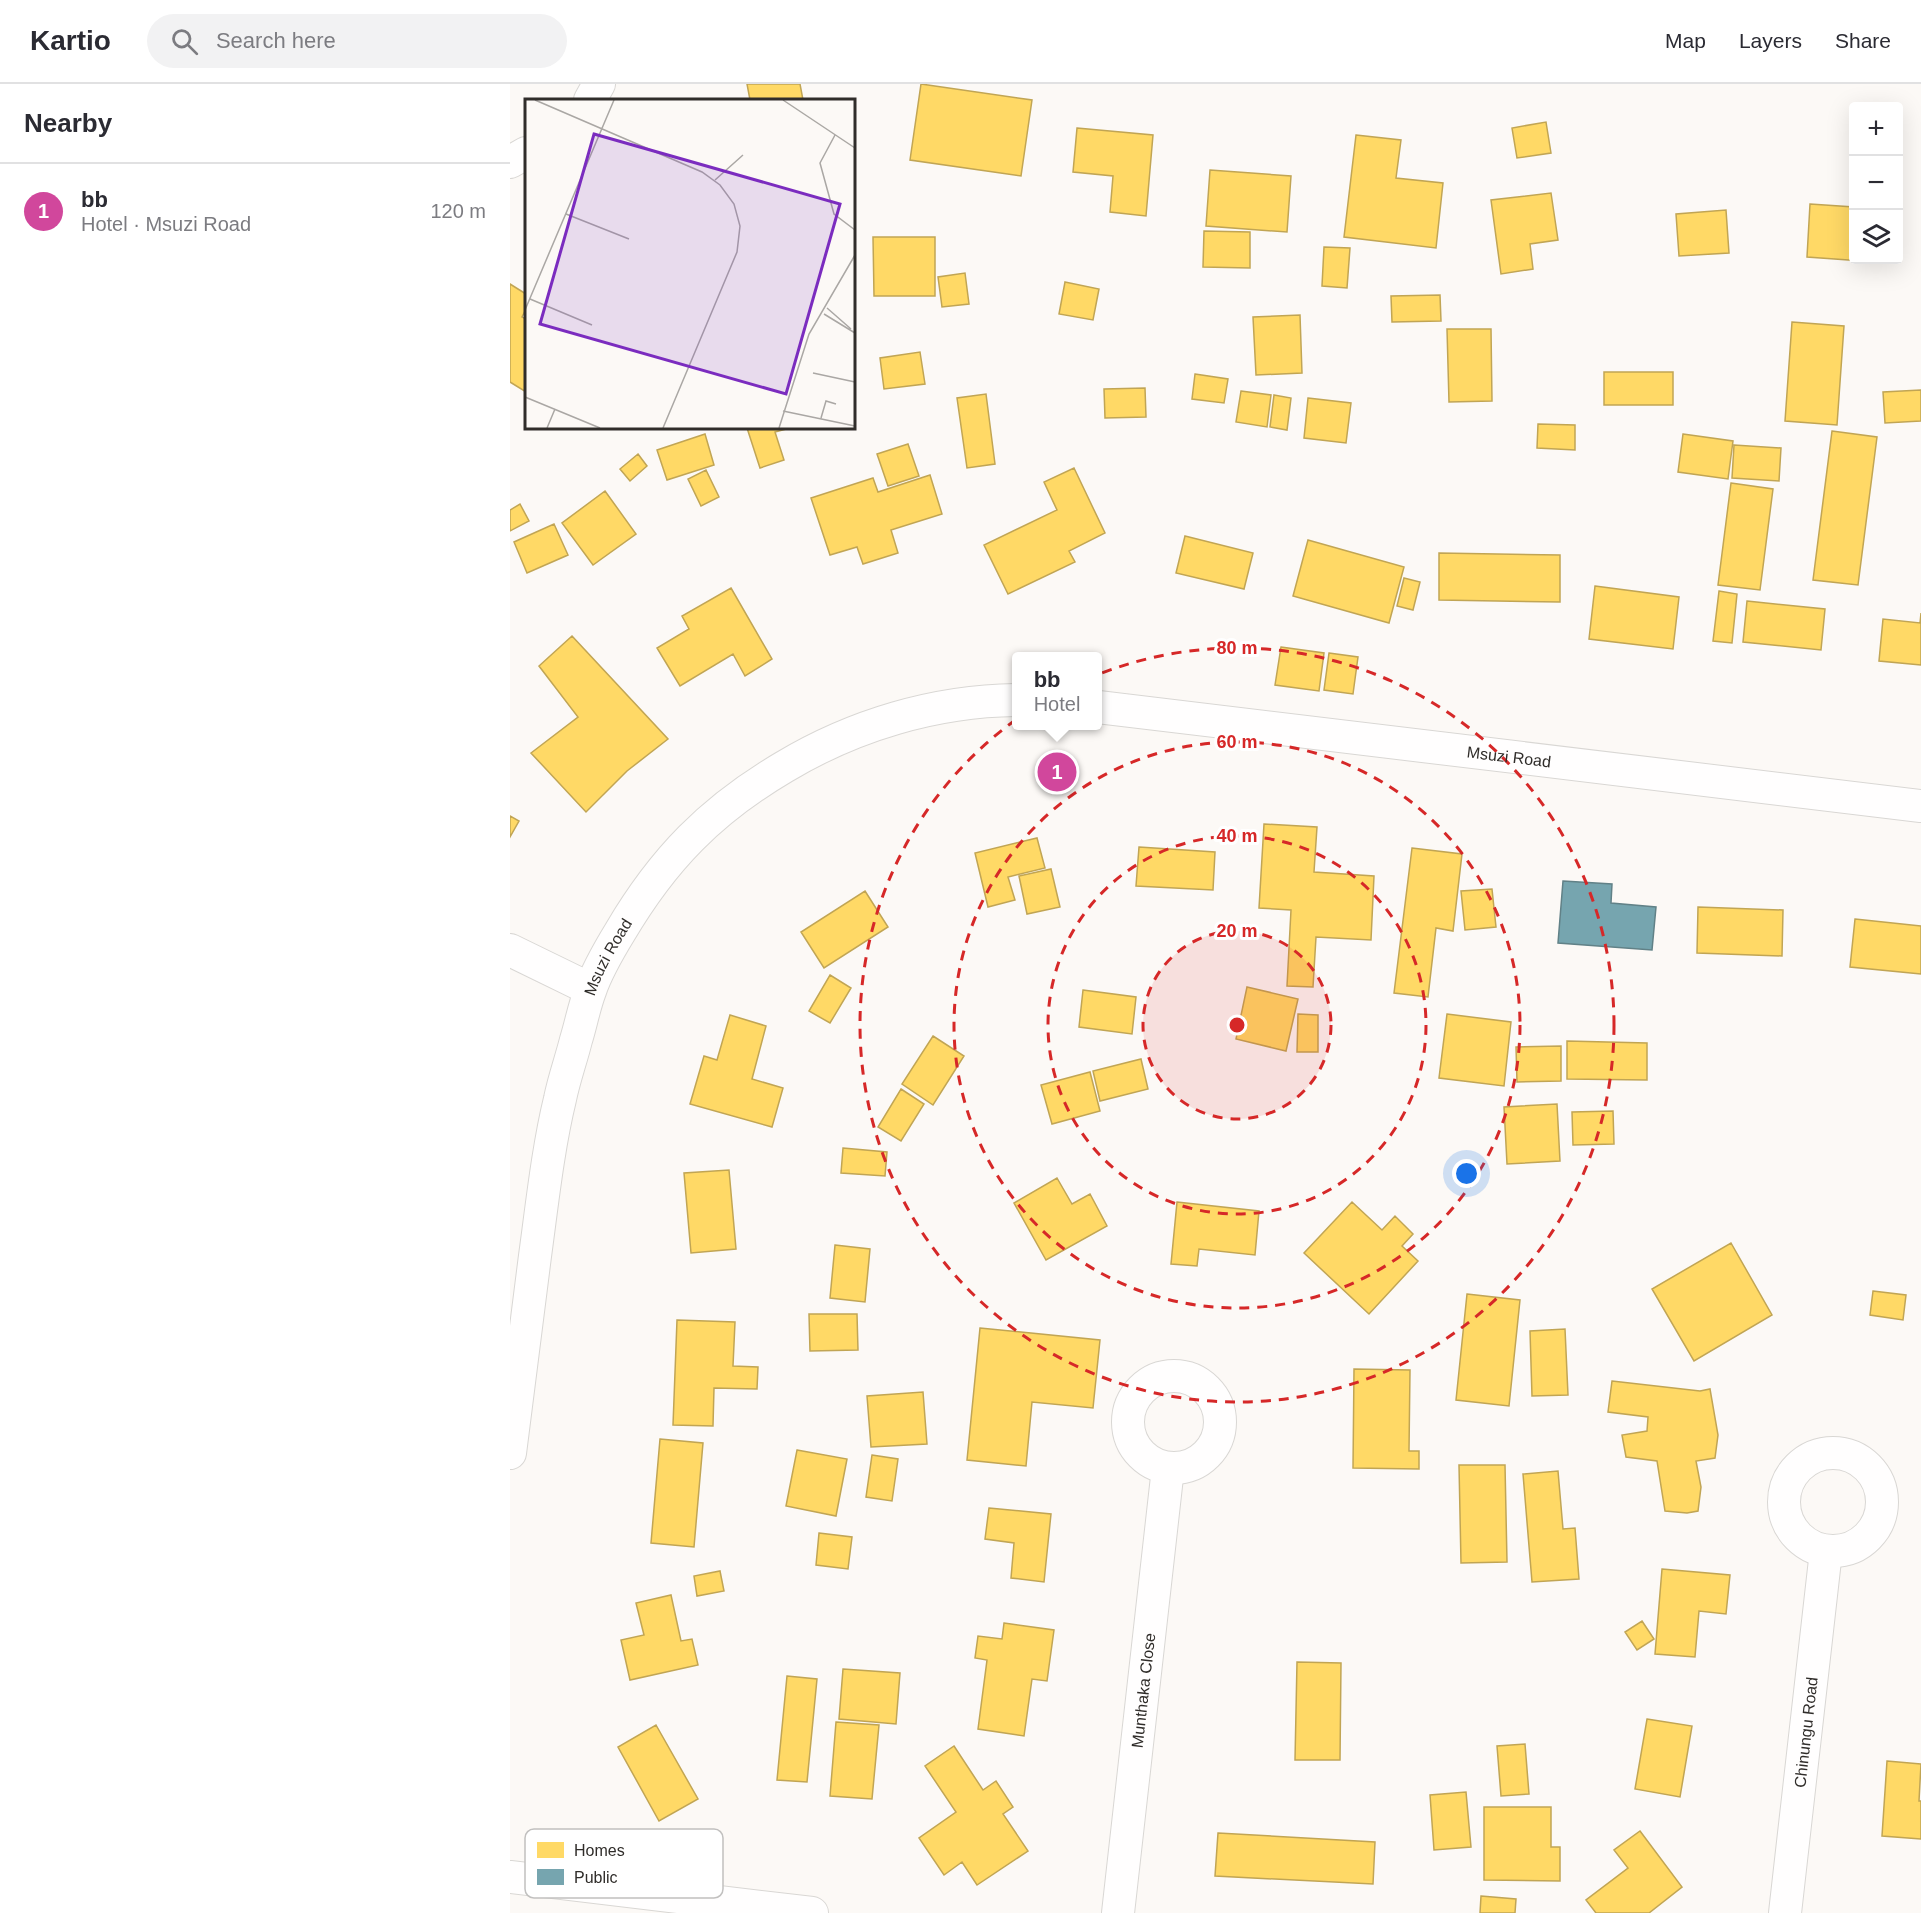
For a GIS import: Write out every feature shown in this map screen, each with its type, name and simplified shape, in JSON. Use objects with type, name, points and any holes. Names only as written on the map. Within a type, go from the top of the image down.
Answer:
[{"type":"street","points":[[591,99],[599,84]]},
{"type":"street","points":[[510,162],[525,154]]},
{"type":"street","name":"Msuzi Road","points":[[510,1453],[541,1211],[559,1100],[590,989],[612,945],[641,897],[677,852],[716,813],[762,780],[811,750],[853,731],[898,717],[951,705],[1012,700]]},
{"type":"street","name":"Msuzi Road","points":[[1102,707],[1921,806]]},
{"type":"street","points":[[510,950],[590,989]]},
{"type":"street","name":"Munthaka Close","points":[[1118,1913],[1168,1468]]},
{"type":"street","name":"Chinungu Road","points":[[1785,1913],[1826,1551]]},
{"type":"street","points":[[510,1877],[525,1879]]},
{"type":"street","points":[[686,1898],[812,1913]]},
{"type":"building: Homes","points":[[747,84],[800,84],[803,99],[750,99]]},
{"type":"building: Homes","points":[[921,84],[1032,100],[1021,176],[910,160]]},
{"type":"building: Homes","points":[[1546,122],[1551,153],[1517,158],[1512,128]]},
{"type":"building: Homes","points":[[1077,128],[1153,135],[1146,216],[1110,212],[1113,176],[1073,172]]},
{"type":"building: Homes","points":[[1356,135],[1401,140],[1396,178],[1443,183],[1436,248],[1344,237]]},
{"type":"building: Homes","points":[[1210,170],[1291,176],[1287,232],[1206,226]]},
{"type":"building: Homes","points":[[1551,193],[1558,240],[1530,244],[1533,269],[1501,274],[1491,200]]},
{"type":"building: Homes","points":[[1810,204],[1849,207],[1849,260],[1807,257]]},
{"type":"building: Homes","points":[[1726,210],[1729,253],[1679,256],[1676,214]]},
{"type":"building: Homes","points":[[1204,231],[1250,232],[1250,268],[1203,267]]},
{"type":"building: Homes","points":[[873,237],[935,237],[935,296],[874,296]]},
{"type":"building: Homes","points":[[1324,247],[1350,248],[1347,288],[1322,286]]},
{"type":"building: Homes","points":[[965,273],[969,304],[942,307],[938,277]]},
{"type":"building: Homes","points":[[1065,282],[1099,289],[1093,320],[1059,314]]},
{"type":"building: Homes","points":[[510,284],[525,293],[525,311],[522,317],[525,318],[525,391],[510,382]]},
{"type":"building: Homes","points":[[1440,295],[1441,321],[1392,322],[1391,296]]},
{"type":"building: Homes","points":[[1300,315],[1302,373],[1256,375],[1253,317]]},
{"type":"building: Homes","points":[[1792,322],[1844,326],[1837,425],[1785,421]]},
{"type":"building: Homes","points":[[1447,329],[1491,329],[1492,401],[1449,402]]},
{"type":"building: Homes","points":[[920,352],[925,384],[884,389],[880,358]]},
{"type":"building: Homes","points":[[1604,372],[1673,372],[1673,405],[1604,405]]},
{"type":"building: Homes","points":[[1195,374],[1228,379],[1224,403],[1192,399]]},
{"type":"building: Homes","points":[[1145,388],[1146,417],[1105,418],[1104,389]]},
{"type":"building: Homes","points":[[1921,390],[1921,421],[1885,423],[1883,392]]},
{"type":"building: Homes","points":[[1241,391],[1271,395],[1267,427],[1236,422]]},
{"type":"building: Homes","points":[[986,394],[995,464],[967,468],[957,398]]},
{"type":"building: Homes","points":[[1274,395],[1291,398],[1287,430],[1270,427]]},
{"type":"building: Homes","points":[[1308,398],[1351,403],[1346,443],[1304,438]]},
{"type":"building: Homes","points":[[1538,424],[1575,425],[1575,450],[1537,448]]},
{"type":"building: Homes","points":[[747,429],[786,429],[775,432],[784,460],[760,468]]},
{"type":"building: Homes","points":[[1832,431],[1877,437],[1858,585],[1813,580]]},
{"type":"building: Homes","points":[[705,434],[714,465],[667,480],[657,450]]},
{"type":"building: Homes","points":[[1683,434],[1733,441],[1728,479],[1678,472]]},
{"type":"building: Homes","points":[[908,444],[919,476],[888,486],[877,454]]},
{"type":"building: Homes","points":[[1734,445],[1781,448],[1779,481],[1732,478]]},
{"type":"building: Homes","points":[[638,454],[647,466],[630,481],[620,469]]},
{"type":"building: Homes","points":[[1074,468],[1105,533],[1069,551],[1075,562],[1008,594],[984,545],[1057,510],[1044,482]]},
{"type":"building: Homes","points":[[706,470],[719,497],[701,506],[688,479]]},
{"type":"building: Homes","points":[[930,475],[942,514],[891,530],[898,553],[863,564],[857,547],[830,555],[811,498],[873,478],[878,492]]},
{"type":"building: Homes","points":[[1731,483],[1773,489],[1760,590],[1718,585]]},
{"type":"building: Homes","points":[[605,491],[636,534],[593,565],[562,523]]},
{"type":"building: Homes","points":[[520,504],[529,521],[510,531],[510,510]]},
{"type":"building: Homes","points":[[554,524],[568,555],[527,573],[514,542]]},
{"type":"building: Homes","points":[[1185,536],[1253,553],[1244,589],[1176,573]]},
{"type":"building: Homes","points":[[1308,540],[1404,567],[1389,623],[1293,596]]},
{"type":"building: Homes","points":[[1439,553],[1560,555],[1560,602],[1439,600]]},
{"type":"building: Homes","points":[[1404,578],[1420,582],[1413,610],[1397,606]]},
{"type":"building: Homes","points":[[1595,586],[1679,597],[1673,649],[1589,639]]},
{"type":"building: Homes","points":[[731,588],[772,659],[745,676],[733,654],[680,686],[657,648],[689,629],[682,616]]},
{"type":"building: Homes","points":[[1719,591],[1737,594],[1732,643],[1713,641]]},
{"type":"building: Homes","points":[[1747,601],[1825,609],[1821,650],[1743,642]]},
{"type":"building: Homes","points":[[1921,613],[1921,665],[1879,661],[1883,619],[1920,623]]},
{"type":"building: Homes","points":[[572,636],[668,739],[627,771],[586,812],[531,753],[578,717],[539,666]]},
{"type":"building: Homes","points":[[1281,647],[1324,653],[1319,691],[1275,685]]},
{"type":"building: Homes","points":[[1329,653],[1358,657],[1353,694],[1324,690]]},
{"type":"building: Homes","points":[[510,816],[519,821],[510,837]]},
{"type":"building: Homes","points":[[1264,824],[1317,827],[1314,872],[1374,876],[1371,940],[1316,937],[1313,987],[1287,986],[1291,910],[1259,908]]},
{"type":"building: Homes","points":[[1037,838],[1045,868],[1008,877],[1015,900],[988,907],[975,853]]},
{"type":"building: Homes","points":[[1139,847],[1215,852],[1213,890],[1136,886]]},
{"type":"building: Homes","points":[[1412,848],[1462,854],[1453,931],[1436,928],[1428,997],[1394,993]]},
{"type":"building: Homes","points":[[1051,869],[1060,907],[1027,914],[1019,876]]},
{"type":"building: Homes","points":[[1492,889],[1496,927],[1465,930],[1461,891]]},
{"type":"building: Homes","points":[[865,891],[888,927],[824,968],[801,932]]},
{"type":"building: Homes","points":[[1698,907],[1783,910],[1782,956],[1697,953]]},
{"type":"building: Homes","points":[[1855,919],[1921,926],[1921,974],[1850,967]]},
{"type":"building: Homes","points":[[830,975],[851,988],[830,1023],[809,1011]]},
{"type":"building: Homes","points":[[1247,987],[1298,999],[1286,1051],[1236,1039]]},
{"type":"building: Homes","points":[[1083,990],[1136,997],[1132,1034],[1079,1027]]},
{"type":"building: Homes","points":[[1298,1014],[1318,1015],[1318,1052],[1297,1052]]},
{"type":"building: Homes","points":[[1447,1014],[1511,1022],[1504,1086],[1439,1078]]},
{"type":"building: Homes","points":[[730,1015],[766,1026],[752,1079],[783,1088],[772,1127],[690,1104],[704,1056],[717,1060]]},
{"type":"building: Homes","points":[[933,1036],[964,1056],[933,1105],[902,1084]]},
{"type":"building: Homes","points":[[1567,1041],[1647,1043],[1647,1080],[1567,1079]]},
{"type":"building: Homes","points":[[1561,1046],[1561,1081],[1517,1082],[1516,1047]]},
{"type":"building: Homes","points":[[1141,1059],[1148,1089],[1100,1101],[1093,1071]]},
{"type":"building: Homes","points":[[1090,1072],[1100,1111],[1052,1124],[1041,1085]]},
{"type":"building: Homes","points":[[901,1089],[924,1104],[901,1141],[878,1127]]},
{"type":"building: Homes","points":[[1557,1104],[1560,1161],[1507,1164],[1504,1107]]},
{"type":"building: Homes","points":[[1613,1111],[1614,1144],[1573,1145],[1572,1112]]},
{"type":"building: Homes","points":[[843,1148],[887,1152],[885,1176],[841,1173]]},
{"type":"building: Homes","points":[[729,1170],[736,1249],[691,1253],[684,1173]]},
{"type":"building: Homes","points":[[1057,1178],[1072,1204],[1090,1194],[1107,1226],[1046,1260],[1014,1203]]},
{"type":"building: Homes","points":[[1177,1202],[1259,1211],[1255,1255],[1199,1249],[1197,1266],[1171,1264]]},
{"type":"building: Homes","points":[[1352,1202],[1382,1230],[1395,1216],[1413,1234],[1402,1246],[1418,1261],[1369,1314],[1304,1253]]},
{"type":"building: Homes","points":[[1731,1243],[1772,1315],[1694,1361],[1652,1289]]},
{"type":"building: Homes","points":[[835,1245],[870,1249],[865,1302],[830,1298]]},
{"type":"building: Homes","points":[[1873,1291],[1906,1295],[1903,1320],[1870,1315]]},
{"type":"building: Homes","points":[[1467,1294],[1520,1300],[1509,1406],[1456,1400]]},
{"type":"building: Homes","points":[[809,1314],[857,1314],[858,1350],[810,1351]]},
{"type":"building: Homes","points":[[677,1320],[735,1322],[733,1366],[758,1367],[757,1389],[714,1388],[713,1426],[673,1425]]},
{"type":"building: Homes","points":[[980,1328],[1100,1340],[1093,1408],[1032,1402],[1026,1466],[967,1460]]},
{"type":"building: Homes","points":[[1565,1329],[1568,1395],[1532,1396],[1530,1331]]},
{"type":"building: Homes","points":[[1354,1369],[1410,1370],[1409,1451],[1419,1451],[1419,1469],[1353,1468]]},
{"type":"building: Homes","points":[[1612,1381],[1700,1391],[1710,1389],[1718,1435],[1715,1458],[1696,1461],[1701,1487],[1698,1511],[1687,1513],[1665,1511],[1657,1461],[1626,1457],[1622,1435],[1647,1431],[1648,1417],[1608,1412]]},
{"type":"building: Homes","points":[[923,1392],[927,1444],[871,1447],[867,1396]]},
{"type":"building: Homes","points":[[660,1439],[703,1443],[694,1547],[651,1543]]},
{"type":"building: Homes","points":[[797,1450],[847,1459],[836,1516],[786,1506]]},
{"type":"building: Homes","points":[[872,1455],[898,1459],[892,1501],[866,1497]]},
{"type":"building: Homes","points":[[1459,1465],[1505,1465],[1507,1562],[1461,1563]]},
{"type":"building: Homes","points":[[1558,1471],[1563,1529],[1575,1528],[1579,1579],[1532,1582],[1523,1474]]},
{"type":"building: Homes","points":[[989,1508],[1051,1514],[1044,1582],[1011,1578],[1014,1543],[985,1539]]},
{"type":"building: Homes","points":[[819,1533],[852,1537],[848,1569],[816,1565]]},
{"type":"building: Homes","points":[[1662,1569],[1730,1575],[1726,1614],[1699,1611],[1695,1657],[1655,1654]]},
{"type":"building: Homes","points":[[720,1571],[724,1591],[697,1596],[694,1576]]},
{"type":"building: Homes","points":[[671,1595],[681,1641],[692,1639],[698,1665],[630,1680],[621,1640],[644,1635],[636,1603]]},
{"type":"building: Homes","points":[[1642,1621],[1654,1639],[1637,1650],[1625,1632]]},
{"type":"building: Homes","points":[[1004,1623],[1054,1630],[1047,1681],[1032,1679],[1024,1736],[978,1729],[987,1660],[975,1658],[978,1636],[1002,1639]]},
{"type":"building: Homes","points":[[1297,1662],[1341,1663],[1340,1760],[1295,1760]]},
{"type":"building: Homes","points":[[843,1669],[900,1673],[896,1724],[839,1719]]},
{"type":"building: Homes","points":[[787,1676],[817,1679],[807,1782],[777,1780]]},
{"type":"building: Homes","points":[[1647,1719],[1692,1726],[1680,1797],[1635,1789]]},
{"type":"building: Homes","points":[[836,1722],[879,1725],[872,1799],[830,1796]]},
{"type":"building: Homes","points":[[656,1725],[698,1799],[659,1821],[618,1747]]},
{"type":"building: Homes","points":[[1525,1744],[1529,1794],[1501,1796],[1497,1746]]},
{"type":"building: Homes","points":[[954,1746],[983,1790],[996,1781],[1013,1807],[1003,1814],[1028,1851],[977,1885],[962,1862],[944,1875],[919,1838],[956,1812],[925,1766]]},
{"type":"building: Homes","points":[[1887,1761],[1921,1764],[1919,1801],[1921,1801],[1921,1839],[1882,1836]]},
{"type":"building: Homes","points":[[1466,1792],[1471,1847],[1434,1850],[1430,1795]]},
{"type":"building: Homes","points":[[1484,1807],[1551,1807],[1551,1847],[1560,1847],[1560,1881],[1484,1880]]},
{"type":"building: Homes","points":[[1640,1831],[1682,1887],[1649,1913],[1596,1913],[1586,1900],[1628,1868],[1614,1850]]},
{"type":"building: Homes","points":[[1218,1833],[1375,1842],[1373,1884],[1215,1876]]},
{"type":"building: Homes","points":[[1481,1896],[1516,1899],[1515,1913],[1480,1913]]},
{"type":"building: Public","points":[[1563,881],[1612,884],[1611,903],[1656,907],[1652,950],[1558,943]]},
{"type":"place","name":"bb","points":[[1057,772]]}]
